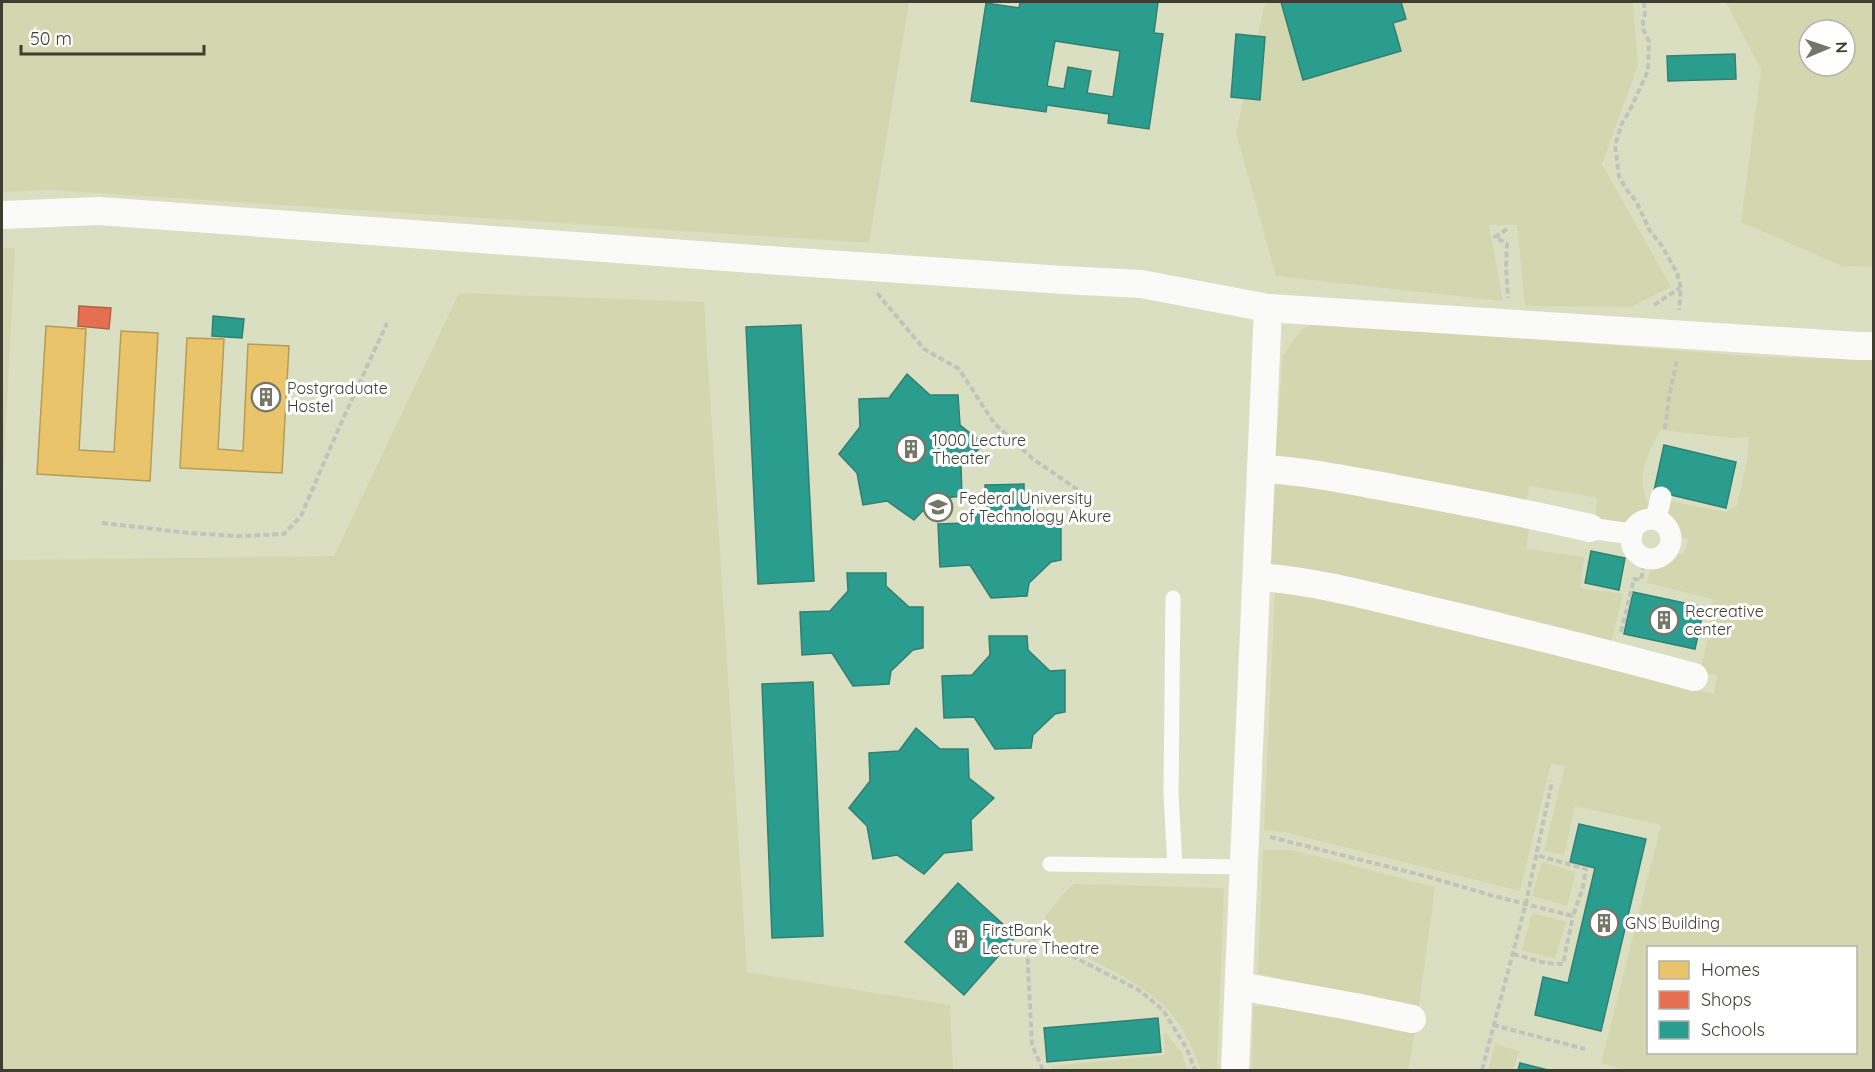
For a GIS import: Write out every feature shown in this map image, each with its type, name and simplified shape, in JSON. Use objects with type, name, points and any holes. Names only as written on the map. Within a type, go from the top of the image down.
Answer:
[{"type":"street","points":[[2,215],[99,211],[753,259],[1141,284],[1268,308],[1866,346]]},
{"type":"street","points":[[1234,1071],[1268,308]]},
{"type":"street","points":[[1262,469],[1284,470],[1356,482],[1631,534]]},
{"type":"street","points":[[1656,519],[1661,497]]},
{"type":"street","points":[[1645,519],[1656,519],[1665,524],[1677,545],[1657,559],[1645,560],[1631,545],[1631,534],[1636,525],[1645,519]]},
{"type":"street","points":[[1257,578],[1290,580],[1367,596],[1694,677]]},
{"type":"street","points":[[1239,986],[1412,1019]]},
{"type":"lane","points":[[1173,598],[1171,794],[1175,866]]},
{"type":"lane","points":[[1050,864],[1244,867]]},
{"type":"path","points":[[1644,2],[1645,13],[1642,21],[1649,41],[1648,71],[1622,123],[1615,145],[1619,176],[1677,273],[1681,288],[1676,334],[1677,357],[1665,429]]},
{"type":"path","points":[[1507,229],[1495,237],[1507,244],[1509,307]]},
{"type":"path","points":[[1649,309],[1681,288]]},
{"type":"path","points":[[874,290],[924,349],[959,369],[994,423],[1033,459],[1078,490]]},
{"type":"path","points":[[102,523],[238,536],[284,534],[301,516],[387,323]]},
{"type":"path","points":[[1615,656],[1634,579],[1641,580],[1645,560]]},
{"type":"path","points":[[1482,1071],[1526,903],[1552,781]]},
{"type":"path","points":[[1245,836],[1272,837],[1300,843],[1573,916]]},
{"type":"path","points":[[1513,954],[1546,963],[1563,964],[1582,887],[1586,869],[1536,855]]},
{"type":"path","points":[[1043,1071],[1032,1045],[1027,948],[1031,938],[1040,940],[1139,990],[1163,1010],[1187,1049],[1195,1071]]},
{"type":"path","points":[[1494,1025],[1585,1048]]},
{"type":"shaded area","name":"Federal University of Technology Akure","points":[[2,2],[1873,2],[1873,1070],[2,1070]]},
{"type":"shaded area","points":[[2,2],[909,2],[869,243],[51,190],[2,192]]},
{"type":"shaded area","points":[[1265,2],[1633,2],[1638,65],[1602,164],[1671,287],[1631,307],[1525,306],[1517,225],[1489,225],[1503,301],[1276,276],[1236,133]]},
{"type":"shaded area","points":[[1726,2],[1873,2],[1873,267],[1842,266],[1741,222],[1761,70]]},
{"type":"shaded area","points":[[2,248],[15,248],[2,504]]},
{"type":"shaded area","points":[[459,293],[704,302],[747,972],[950,1005],[953,1070],[2,1070],[2,560],[334,556]]},
{"type":"shaded area","points":[[1325,319],[1760,357],[1873,360],[1873,1070],[1626,1070],[1601,1063],[1661,825],[1575,806],[1564,855],[1544,851],[1565,766],[1551,764],[1520,891],[1284,832],[1264,830],[1275,590],[1381,611],[1714,694],[1717,675],[1700,673],[1713,599],[1647,583],[1651,565],[1665,563],[1672,553],[1684,554],[1688,542],[1687,538],[1676,537],[1673,526],[1666,519],[1664,500],[1726,512],[1737,505],[1747,462],[1749,437],[1733,438],[1660,430],[1644,469],[1643,487],[1651,509],[1649,515],[1635,515],[1628,528],[1595,521],[1597,498],[1529,486],[1527,501],[1275,458],[1283,355],[1302,329]]},
{"type":"shaded area","points":[[1276,478],[1530,522],[1526,549],[1584,557],[1580,588],[1623,594],[1611,643],[1267,569]]},
{"type":"shaded area","points":[[1263,850],[1292,850],[1435,887],[1419,1006],[1258,974]]},
{"type":"shaded area","points":[[1542,862],[1576,872],[1567,906],[1532,896]]},
{"type":"shaded area","points":[[1074,884],[1224,888],[1217,1070],[1201,1070],[1178,1023],[1155,998],[1114,971],[1055,941],[1047,931],[1045,917]]},
{"type":"shaded area","points":[[1532,913],[1566,922],[1555,959],[1522,950]]},
{"type":"shaded area","points":[[1275,1005],[1415,1032],[1408,1070],[1252,1070],[1253,1006]]},
{"type":"shaded area","points":[[1164,1031],[1182,1053],[1187,1070],[1054,1070],[1051,1066],[1165,1055]]},
{"type":"shaded area","points":[[1495,1044],[1519,1051],[1513,1070],[1488,1070]]},
{"type":"building: Homes","points":[[46,326],[86,329],[79,450],[114,452],[121,331],[158,333],[150,481],[37,474]]},
{"type":"building: Homes","name":"Postgraduate Hostel","points":[[187,338],[224,339],[218,449],[243,451],[248,344],[289,346],[282,473],[180,468]]},
{"type":"building: Shops","points":[[79,306],[111,308],[109,329],[78,326]]},
{"type":"building: Schools","points":[[1020,2],[1158,2],[1154,33],[1163,34],[1149,129],[1108,123],[1109,114],[1047,105],[1046,112],[971,101],[986,3],[1019,8]],"holes":[[[1055,41],[1120,51],[1113,97],[1087,93],[1091,71],[1068,67],[1064,89],[1047,86]]]},
{"type":"building: Schools","points":[[1281,2],[1401,2],[1406,19],[1393,23],[1401,51],[1303,80]]},
{"type":"building: Schools","points":[[1236,34],[1265,37],[1260,100],[1231,97]]},
{"type":"building: Schools","points":[[1735,54],[1736,79],[1668,81],[1667,56]]},
{"type":"building: Schools","points":[[213,316],[244,319],[242,338],[212,336]]},
{"type":"building: Schools","points":[[801,325],[814,581],[758,584],[746,327]]},
{"type":"building: Schools","name":"1000 Lecture Theater","points":[[907,374],[930,395],[958,395],[960,425],[984,444],[961,466],[962,496],[934,499],[914,520],[887,501],[863,505],[857,473],[839,454],[860,427],[859,399],[889,398]]},
{"type":"building: Schools","points":[[1664,445],[1736,462],[1726,508],[1654,491]]},
{"type":"building: Schools","name":"1000 Lecture Theater","points":[[1024,484],[1024,498],[1047,519],[1061,519],[1061,560],[1051,562],[1029,583],[1027,596],[991,598],[970,565],[940,567],[938,524],[968,523],[986,503],[985,485]]},
{"type":"building: Schools","points":[[1591,551],[1625,558],[1619,590],[1585,583]]},
{"type":"building: Schools","points":[[847,573],[886,573],[886,586],[909,607],[923,607],[923,648],[913,650],[891,671],[889,684],[853,686],[832,653],[802,655],[800,612],[830,611],[848,591]]},
{"type":"building: Schools","name":"Recreative center","points":[[1633,592],[1704,607],[1695,649],[1624,634]]},
{"type":"building: Schools","points":[[989,636],[1027,636],[1028,650],[1050,671],[1065,670],[1065,712],[1055,714],[1033,735],[1031,748],[995,749],[974,717],[944,718],[942,676],[972,675],[990,655]]},
{"type":"building: Schools","points":[[813,682],[823,936],[772,938],[762,684]]},
{"type":"building: Schools","points":[[916,728],[940,749],[968,749],[969,778],[994,798],[971,820],[972,850],[944,853],[924,874],[897,855],[873,859],[867,826],[849,808],[870,781],[869,753],[899,751]]},
{"type":"building: Schools","name":"GNS Building","points":[[1579,824],[1646,839],[1601,1031],[1535,1015],[1543,977],[1568,983],[1595,868],[1570,862]]},
{"type":"building: Schools","name":"FirstBank Lecture Theatre","points":[[958,883],[1016,936],[964,995],[905,942]]},
{"type":"building: Schools","points":[[1158,1018],[1161,1052],[1047,1062],[1044,1028]]},
{"type":"building: Schools","points":[[1520,1063],[1548,1070],[1518,1070]]},
{"type":"place","name":"Postgraduate Hostel","points":[[266,397]]},
{"type":"place","name":"1000 Lecture Theater","points":[[911,449]]},
{"type":"place","name":"Federal University of Technology Akure","points":[[938,507]]},
{"type":"place","name":"Recreative center","points":[[1664,620]]},
{"type":"place","name":"GNS Building","points":[[1604,923]]},
{"type":"place","name":"FirstBank Lecture Theatre","points":[[961,939]]}]
